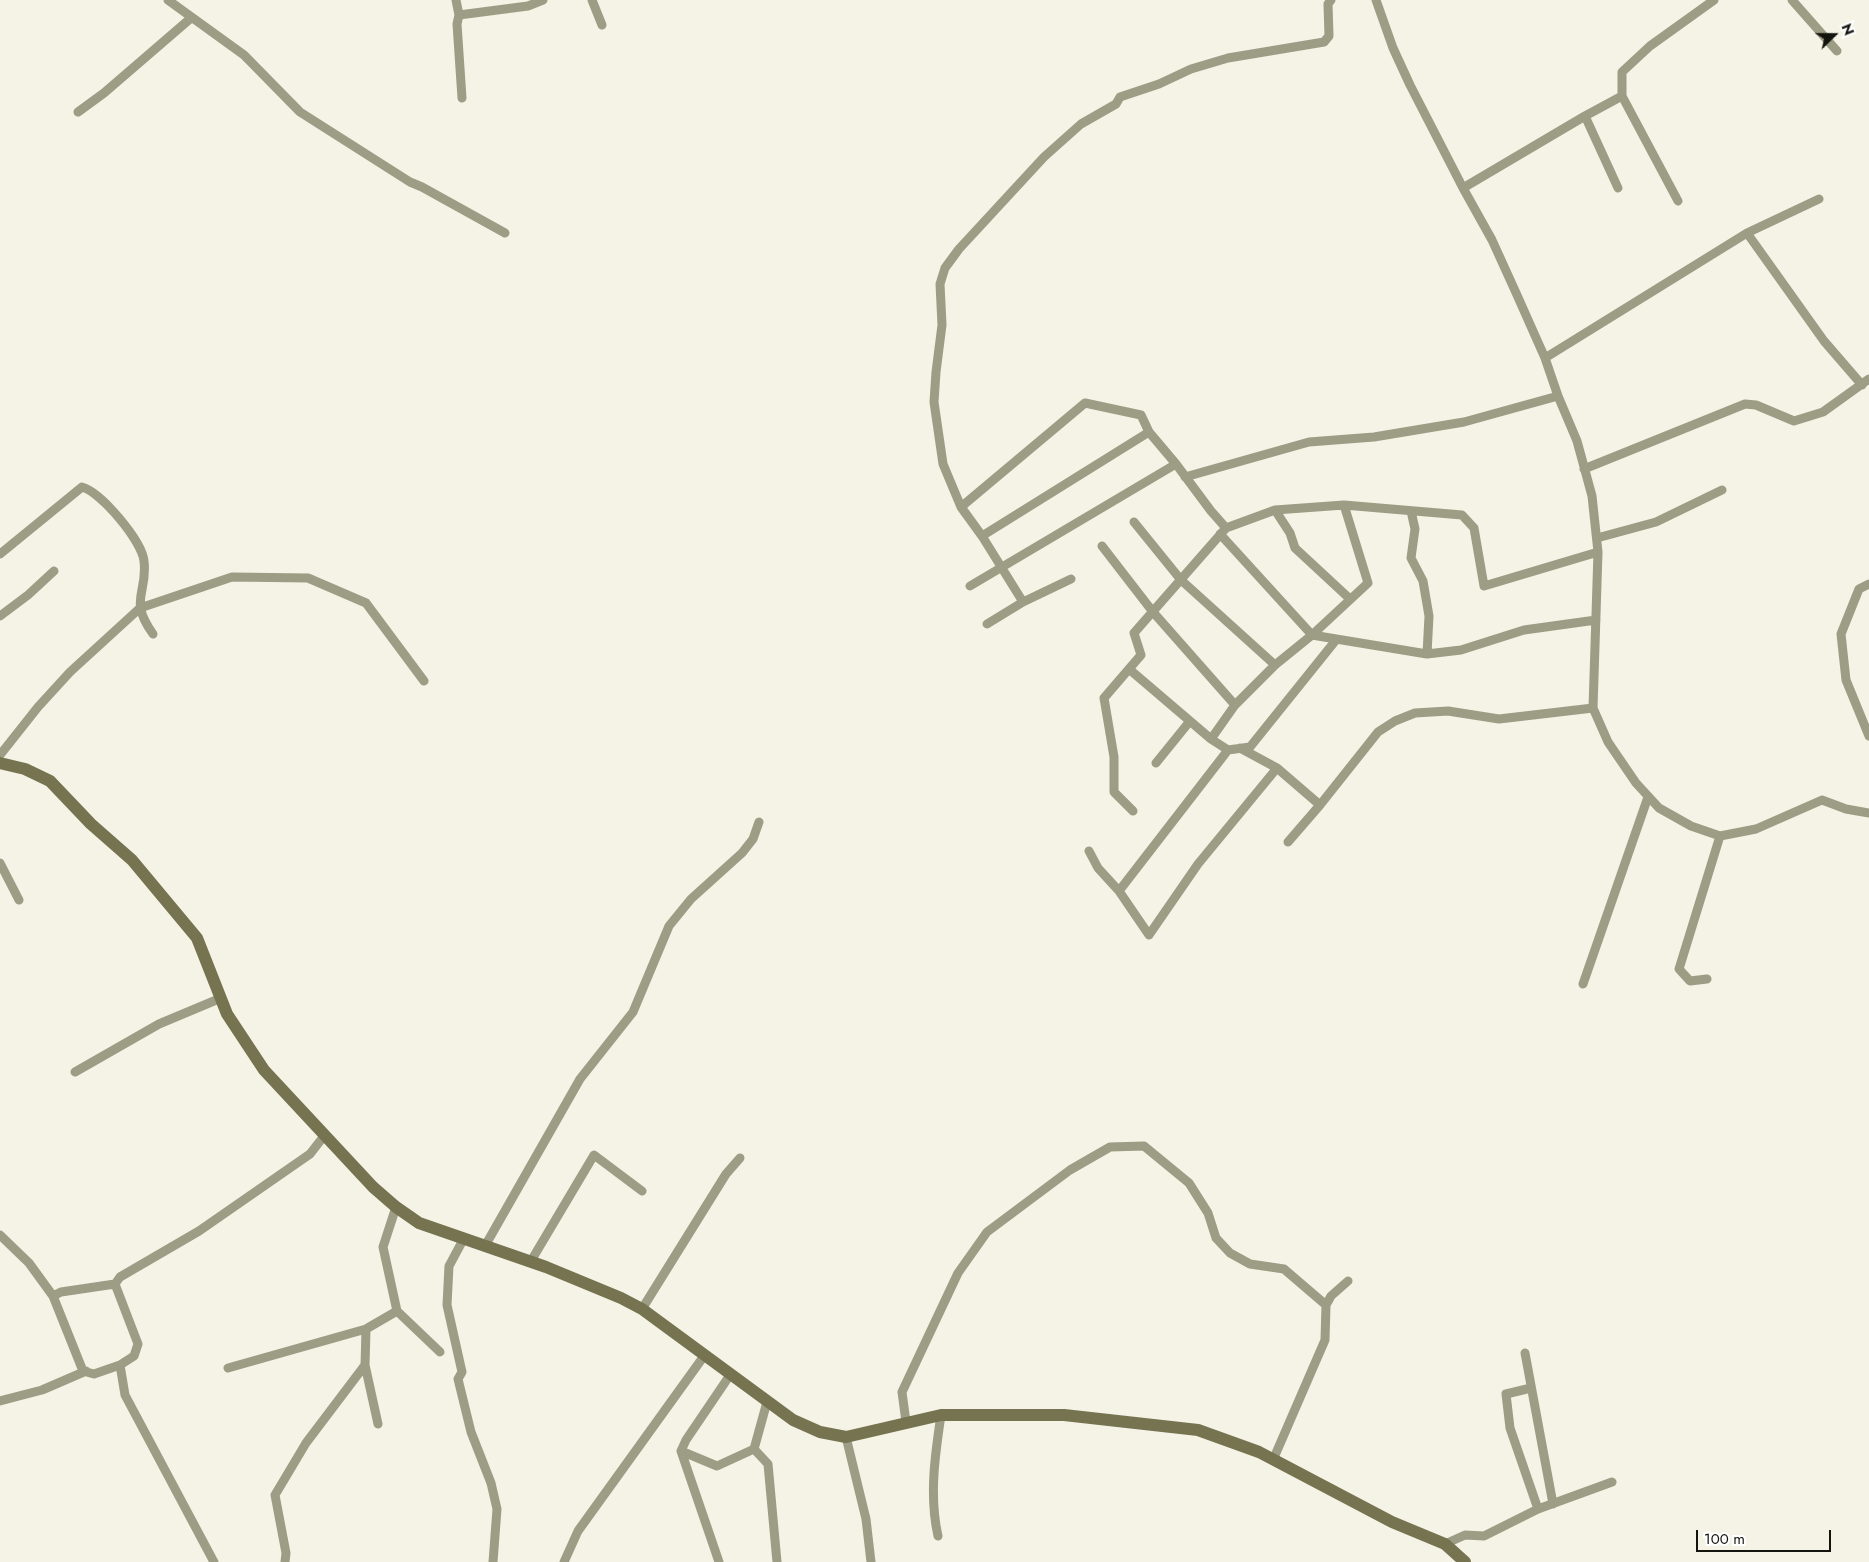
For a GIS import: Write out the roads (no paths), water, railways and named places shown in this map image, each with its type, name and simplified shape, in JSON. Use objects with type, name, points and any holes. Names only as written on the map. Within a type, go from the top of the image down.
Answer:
[{"type":"main road","points":[[0,763],[25,769],[50,781],[91,824],[132,860],[197,938],[227,1014],[264,1070],[373,1187],[396,1207],[419,1223],[531,1261],[621,1298],[642,1309],[793,1420],[820,1432],[846,1437],[941,1415],[1064,1415],[1189,1429],[1259,1452],[1392,1522],[1445,1544],[1465,1562]]},
{"type":"street","points":[[168,0],[244,55],[300,112],[410,182],[422,186],[505,233]]},
{"type":"street","points":[[456,0],[459,15],[457,24],[462,98]]},
{"type":"street","points":[[459,15],[528,6],[543,0]]},
{"type":"street","points":[[592,0],[602,25]]},
{"type":"street","points":[[1023,602],[982,536],[961,507],[943,464],[934,402],[942,325],[940,284],[945,268],[959,249],[1044,157],[1080,124],[1116,104],[1120,97],[1159,84],[1191,69],[1228,58],[1324,42],[1329,36],[1328,4],[1331,0]]},
{"type":"street","points":[[1376,0],[1393,48],[1462,188],[1492,240],[1545,358],[1558,396],[1577,441],[1592,496],[1598,552],[1593,708],[1608,742],[1648,797],[1659,808],[1691,826],[1720,836],[1756,829],[1822,800],[1846,809],[1869,813]]},
{"type":"street","points":[[1678,201],[1622,96],[1622,72],[1650,46],[1714,0]]},
{"type":"street","points":[[1792,0],[1837,51]]},
{"type":"street","points":[[78,112],[104,93],[191,18]]},
{"type":"street","points":[[1462,188],[1622,96]]},
{"type":"street","points":[[1585,116],[1618,188]]},
{"type":"street","points":[[1545,358],[1747,233],[1819,199]]},
{"type":"street","points":[[1584,469],[1745,404],[1756,405],[1794,421],[1823,412],[1866,382],[1824,342],[1747,233]]},
{"type":"street","points":[[1185,477],[1309,442],[1374,437],[1464,422],[1558,396]]},
{"type":"street","points":[[961,507],[1085,403],[1141,415],[1149,432],[1176,464],[1211,511],[1223,531],[1312,635],[1427,654],[1461,650],[1524,630],[1596,620]]},
{"type":"street","points":[[982,536],[1149,432]]},
{"type":"street","points":[[970,586],[1176,464]]},
{"type":"street","points":[[0,554],[82,488],[88,489],[102,500],[139,544],[144,562],[140,608],[144,621],[153,634]]},
{"type":"street","points":[[1597,538],[1656,522],[1722,490]]},
{"type":"street","points":[[1133,812],[1114,792],[1114,757],[1104,698],[1141,655],[1134,633],[1223,531],[1275,510],[1344,505],[1462,515],[1474,528],[1484,586],[1598,552]]},
{"type":"street","points":[[1210,739],[1235,705],[1275,665],[1312,635],[1368,583],[1344,505]]},
{"type":"street","points":[[1275,510],[1290,533],[1295,548],[1350,599]]},
{"type":"street","points":[[1411,510],[1415,529],[1411,558],[1423,581],[1429,616],[1427,654]]},
{"type":"street","points":[[1134,522],[1181,580],[1275,665]]},
{"type":"street","points":[[1102,546],[1153,612],[1235,705]]},
{"type":"street","points":[[0,616],[28,595],[54,571]]},
{"type":"street","points":[[0,755],[44,700],[140,608],[232,576],[308,578],[366,603],[424,681]]},
{"type":"street","points":[[987,624],[1023,602],[1072,579]]},
{"type":"street","points":[[1869,584],[1859,589],[1842,634],[1846,680],[1869,736]]},
{"type":"street","points":[[1129,669],[1210,739],[1228,750],[1250,747],[1336,640]]},
{"type":"street","points":[[1288,842],[1378,732],[1402,718],[1432,711],[1499,719],[1593,708]]},
{"type":"street","points":[[1156,763],[1190,721]]},
{"type":"street","points":[[1240,748],[1277,768],[1320,805]]},
{"type":"street","points":[[1119,890],[1228,750]]},
{"type":"street","points":[[1089,851],[1098,868],[1119,890],[1149,935],[1198,864],[1277,768]]},
{"type":"street","points":[[1583,984],[1648,797]]},
{"type":"street","points":[[485,1246],[580,1079],[633,1012],[669,926],[691,899],[742,853],[753,839],[759,822]]},
{"type":"street","points":[[1707,979],[1690,981],[1679,969],[1720,836]]},
{"type":"street","points":[[0,863],[4,882],[19,900]]},
{"type":"street","points":[[75,1072],[159,1024],[221,998]]},
{"type":"street","points":[[53,1296],[61,1292],[115,1284],[120,1277],[199,1230],[310,1154],[324,1136]]},
{"type":"street","points":[[906,1422],[902,1392],[958,1273],[987,1232],[1070,1170],[1110,1147],[1144,1146],[1189,1183],[1208,1213],[1216,1238],[1230,1253],[1250,1264],[1284,1269],[1326,1305]]},
{"type":"street","points":[[531,1261],[594,1155],[642,1191]]},
{"type":"street","points":[[642,1309],[726,1174],[740,1158]]},
{"type":"street","points":[[396,1207],[383,1247],[397,1311],[440,1352]]},
{"type":"street","points":[[0,1235],[29,1263],[53,1296],[83,1370],[94,1374],[120,1365],[134,1356],[138,1344],[115,1284]]},
{"type":"street","points":[[464,1238],[449,1266],[447,1304],[462,1372],[458,1379],[471,1432],[491,1483],[497,1510],[493,1562]]},
{"type":"street","points":[[1273,1460],[1326,1340],[1326,1305],[1331,1296],[1348,1281]]},
{"type":"street","points":[[228,1368],[366,1329],[397,1311]]},
{"type":"street","points":[[366,1329],[366,1364],[378,1424]]},
{"type":"street","points":[[1525,1353],[1532,1380],[1531,1388],[1553,1504]]},
{"type":"street","points":[[564,1562],[578,1531],[704,1356]]},
{"type":"street","points":[[285,1562],[286,1553],[275,1495],[306,1443],[366,1364]]},
{"type":"street","points":[[120,1365],[125,1395],[214,1562]]},
{"type":"street","points":[[0,1401],[42,1390],[86,1371]]},
{"type":"street","points":[[719,1562],[681,1451],[686,1440],[730,1375]]},
{"type":"street","points":[[1531,1388],[1506,1394],[1510,1428],[1538,1509]]},
{"type":"street","points":[[681,1451],[718,1466],[754,1448],[767,1402]]},
{"type":"street","points":[[938,1536],[934,1517],[934,1457],[941,1415]]},
{"type":"street","points":[[846,1437],[866,1519],[871,1562]]},
{"type":"street","points":[[754,1448],[768,1464],[777,1562]]},
{"type":"street","points":[[1445,1544],[1465,1535],[1484,1536],[1538,1509],[1612,1482]]}]
